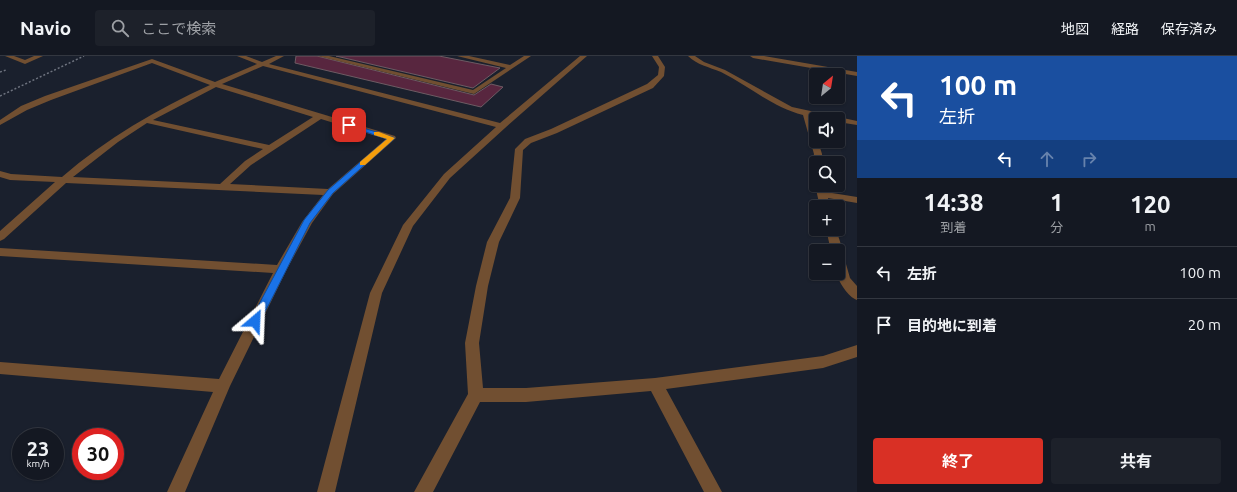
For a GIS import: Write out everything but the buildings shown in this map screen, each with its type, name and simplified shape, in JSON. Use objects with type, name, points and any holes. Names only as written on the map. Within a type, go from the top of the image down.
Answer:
[{"type":"street","points":[[8,56],[25,62],[40,56]]},
{"type":"street","points":[[240,56],[263,64],[502,126]]},
{"type":"street","points":[[0,237],[93,156],[147,121],[217,85],[281,56]]},
{"type":"street","points":[[460,56],[511,67]]},
{"type":"street","points":[[327,57],[474,92],[528,56]]},
{"type":"street","points":[[326,492],[376,293],[408,225],[447,176],[502,126],[584,56]]},
{"type":"street","points":[[423,492],[476,395],[472,343],[482,286],[493,242],[515,198],[519,149],[528,141],[554,131],[650,86],[661,76],[662,67],[655,56]]},
{"type":"street","points":[[691,56],[702,63],[729,74],[789,109],[857,123]]},
{"type":"street","points":[[753,56],[857,74]]},
{"type":"street","points":[[0,122],[24,108],[48,98],[152,61],[217,85],[392,138],[330,192],[307,222],[281,269],[223,386],[176,492]]},
{"type":"street","points":[[806,113],[818,156]]},
{"type":"street","points":[[222,187],[248,163],[320,116]]},
{"type":"street","points":[[147,121],[270,148]]},
{"type":"street","points":[[0,174],[10,176],[330,192]]},
{"type":"street","points":[[831,192],[857,200]]},
{"type":"street","points":[[0,252],[281,269]]},
{"type":"street","points":[[845,280],[857,295]]},
{"type":"street","points":[[476,395],[526,395],[655,384],[823,362],[857,352]]},
{"type":"street","points":[[0,368],[223,386]]},
{"type":"street","points":[[655,384],[713,492]]},
{"type":"path","points":[[0,96],[84,56]]},
{"type":"slow traffic","points":[[363,164],[392,138],[376,133]]},
{"type":"route","points":[[255,321],[307,222],[330,192],[392,138],[349,125]]}]
